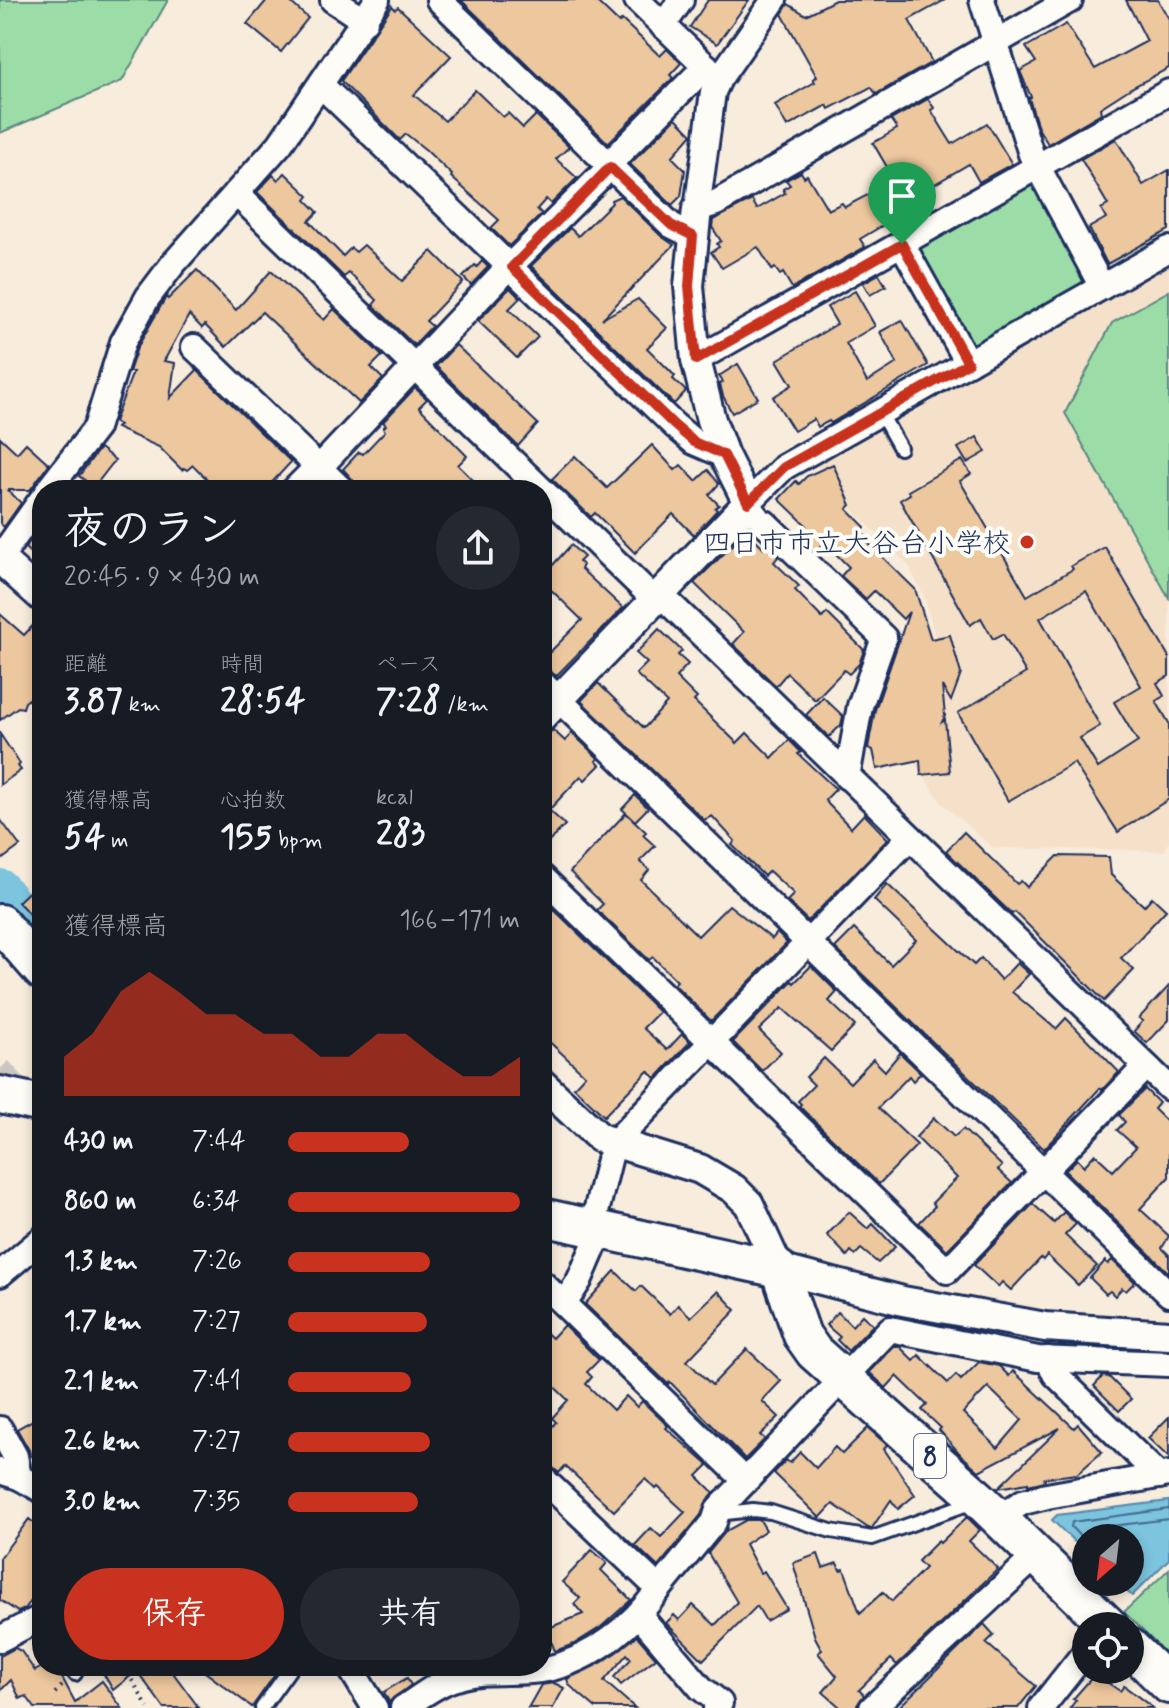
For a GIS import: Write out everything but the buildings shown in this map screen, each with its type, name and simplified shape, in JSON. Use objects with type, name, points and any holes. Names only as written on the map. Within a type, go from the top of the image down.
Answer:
[{"type":"main road","points":[[0,923],[32,960]]},
{"type":"main road","points":[[0,1095],[32,1102]]},
{"type":"main road","points":[[552,1219],[779,1269]]},
{"type":"main road","name":"8","points":[[779,1269],[802,1335],[814,1352],[988,1508],[1037,1555],[1088,1612]]},
{"type":"main road","name":"8","points":[[1144,1665],[1169,1685]]},
{"type":"street","points":[[56,480],[96,428],[123,342],[138,313],[173,264],[280,144],[371,10],[333,0]]},
{"type":"street","points":[[439,0],[671,225],[695,222],[716,203],[1070,0]]},
{"type":"street","points":[[637,0],[712,72],[713,92],[689,286],[696,360],[711,420],[724,455],[756,513],[884,638],[860,706],[847,777]]},
{"type":"street","points":[[663,26],[681,0]]},
{"type":"street","points":[[304,480],[609,166],[712,72],[774,0]]},
{"type":"street","points":[[982,0],[1037,167],[1102,287]]},
{"type":"street","points":[[321,85],[674,425],[694,442],[724,455]]},
{"type":"street","points":[[696,360],[1169,92]]},
{"type":"street","points":[[236,193],[535,480]]},
{"type":"street","points":[[902,244],[968,363]]},
{"type":"street","points":[[552,696],[658,597],[756,513],[784,467],[1169,249]]},
{"type":"street","points":[[194,347],[332,480]]},
{"type":"street","points":[[552,496],[1169,1088]]},
{"type":"street","points":[[32,513],[0,558],[32,588]]},
{"type":"street","points":[[552,704],[807,942],[1169,1294]]},
{"type":"street","points":[[564,1304],[579,1281],[597,1229],[613,1144],[910,837]]},
{"type":"street","points":[[552,887],[947,1271],[1146,1066]]},
{"type":"street","points":[[552,1094],[588,1129],[613,1144],[700,1169],[734,1189],[749,1204],[779,1269],[903,1301],[1045,1327],[1169,1335]]},
{"type":"street","points":[[0,1274],[32,1247]]},
{"type":"street","points":[[552,1293],[746,1481]]},
{"type":"street","points":[[552,1667],[586,1656],[640,1616],[714,1522],[717,1514],[890,1329],[1001,1353],[1048,1359],[1169,1364]]},
{"type":"street","points":[[1048,1359],[1055,1374],[1164,1475]]},
{"type":"street","points":[[0,1429],[15,1456],[9,1474],[32,1485]]},
{"type":"street","points":[[988,1508],[1164,1475]]},
{"type":"street","points":[[552,1494],[659,1589]]},
{"type":"street","points":[[872,1708],[1037,1555]]},
{"type":"street","points":[[640,1616],[701,1688],[720,1703],[716,1708]]},
{"type":"street","points":[[0,1639],[32,1625]]},
{"type":"street","points":[[1041,1708],[1072,1674]]},
{"type":"street","points":[[355,1676],[375,1708]]},
{"type":"street","points":[[403,1708],[452,1678],[461,1676]]},
{"type":"lane","points":[[881,414],[900,448]]},
{"type":"lane","points":[[717,1514],[753,1510],[771,1512],[831,1531],[872,1538],[963,1507],[988,1508]]},
{"type":"lane","points":[[262,1708],[285,1676]]},
{"type":"path","points":[[130,1676],[148,1708]]},
{"type":"shaded area","name":"四日市市立大谷台小学校","points":[[1169,265],[1169,842],[1164,851],[993,848],[943,804],[916,765],[913,736],[937,646],[925,599],[909,566],[829,486],[817,464]]},
{"type":"green space","points":[[0,0],[168,0],[122,81],[0,133]]},
{"type":"green space","points":[[1031,180],[1086,282],[976,344],[966,341],[918,254],[922,243]]},
{"type":"green space","points":[[1169,291],[1169,598],[1065,413],[1112,323]]},
{"type":"green space","points":[[1169,1569],[1169,1657],[1144,1632],[1144,1612],[1124,1612]]},
{"type":"water","points":[[1169,1501],[1169,1559],[1144,1584],[1144,1524],[1072,1524],[1072,1539],[1052,1520],[1057,1515]]},
{"type":"waterway","points":[[0,888],[32,927]]},
{"type":"tunnel","points":[[0,1069],[30,1103]]},
{"type":"place","name":"四日市市立大谷台小学校","points":[[1027,542]]},
{"type":"route","points":[[610,167],[671,225],[693,236],[689,286],[696,360],[902,244],[968,363],[784,467],[748,503],[724,455],[694,442],[674,425],[512,267],[610,167]]}]
